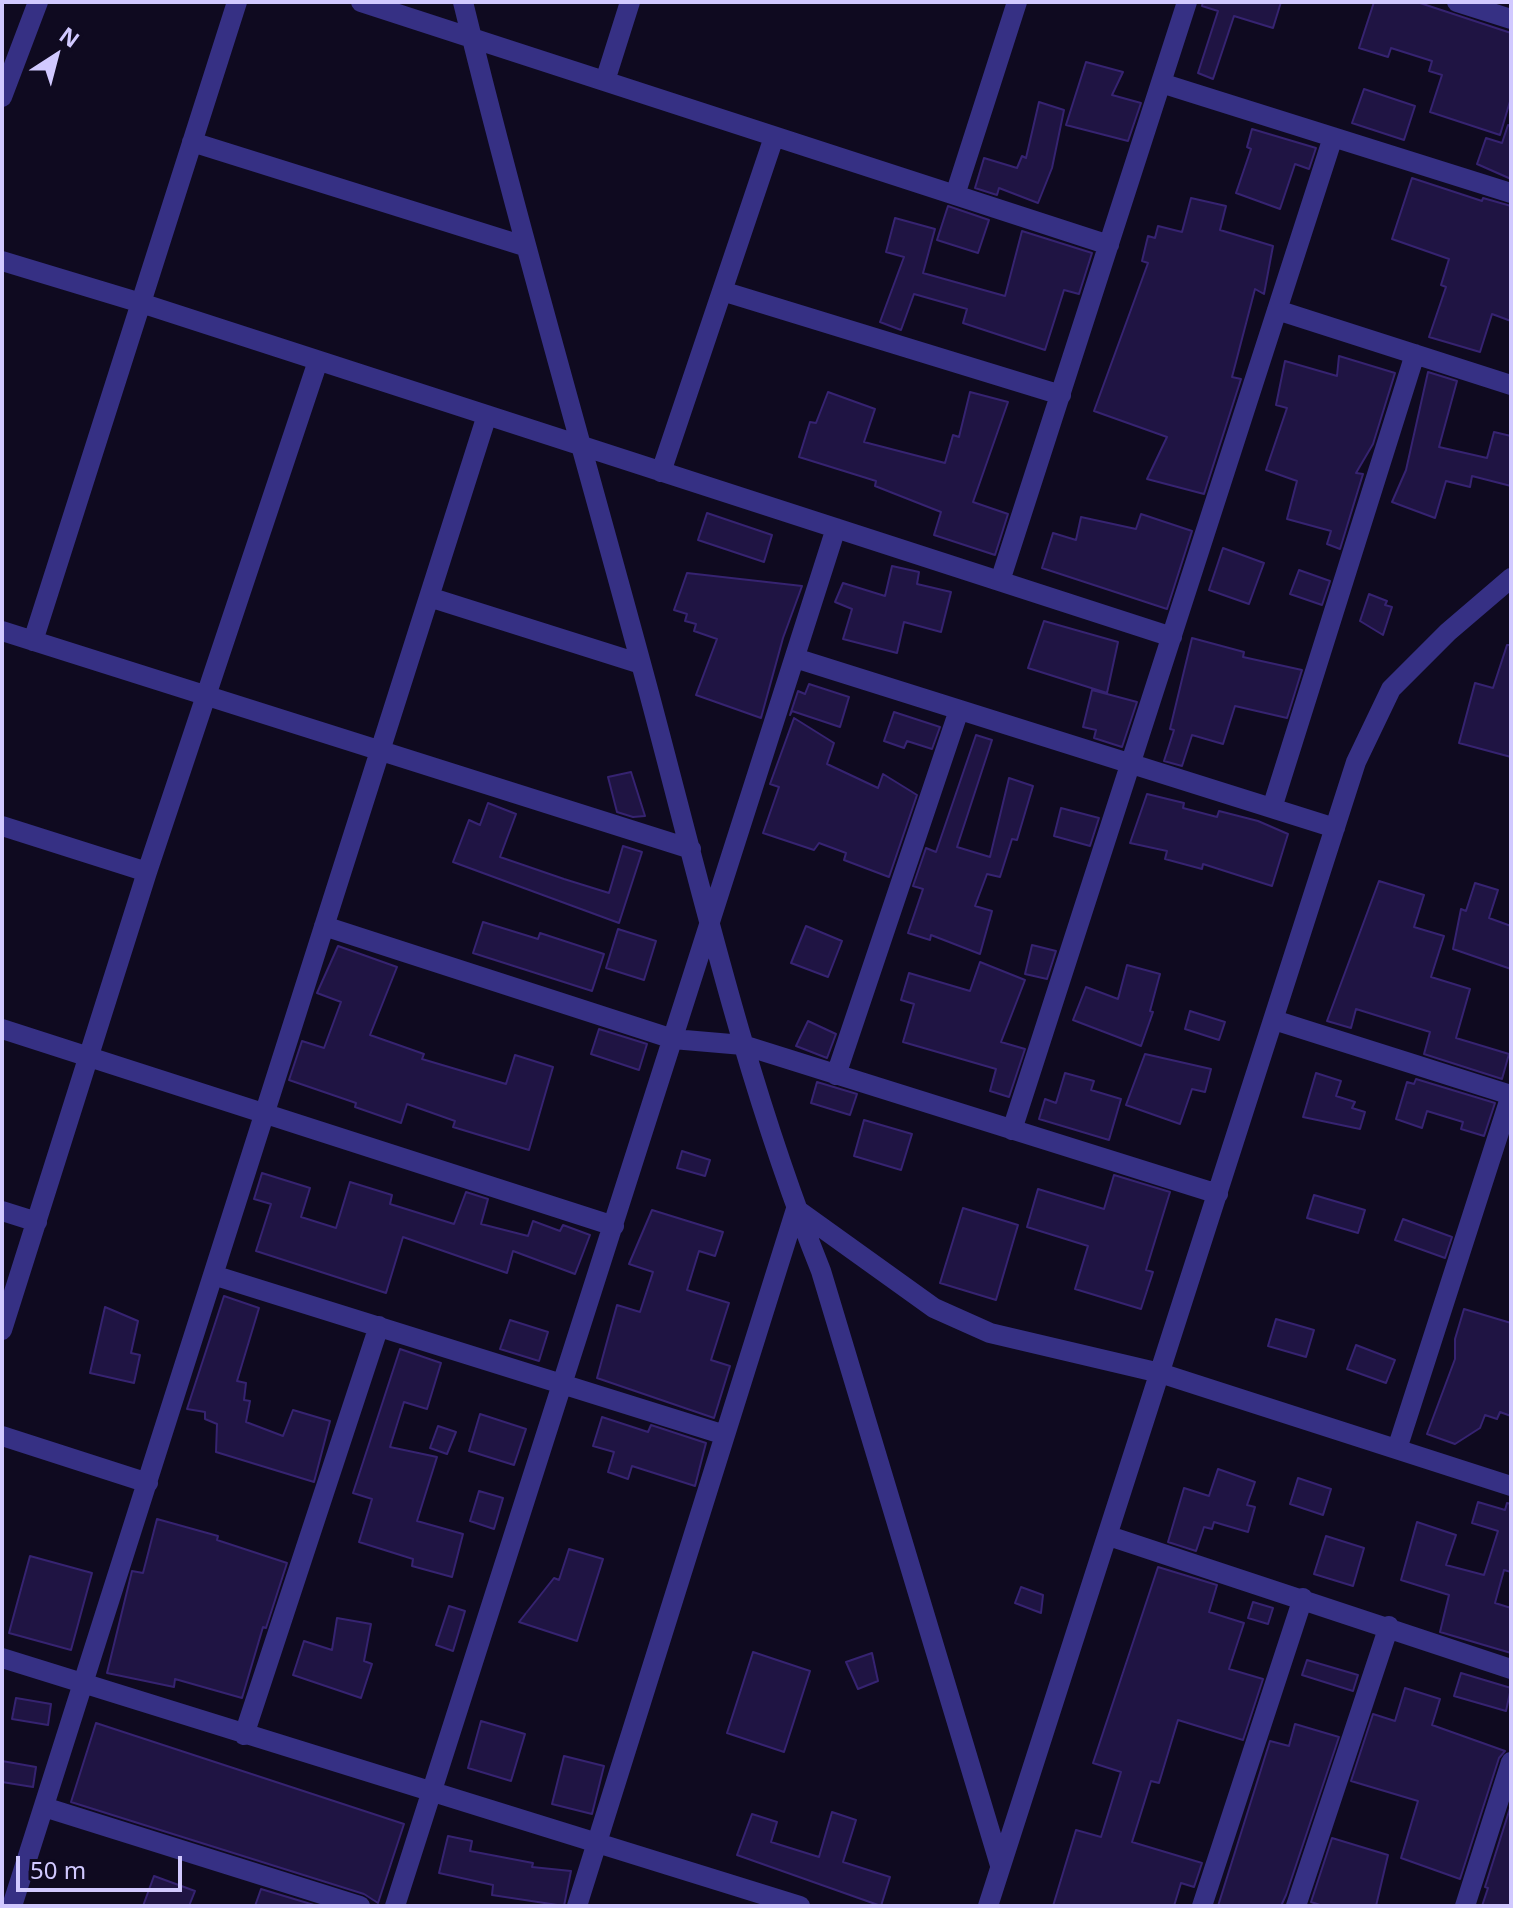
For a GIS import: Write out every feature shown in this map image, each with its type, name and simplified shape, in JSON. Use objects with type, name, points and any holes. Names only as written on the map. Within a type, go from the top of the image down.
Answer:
[{"type":"street","points":[[2,97],[38,2]]},
{"type":"street","points":[[33,641],[237,2]]},
{"type":"street","points":[[361,2],[1109,245]]},
{"type":"street","points":[[463,2],[524,246],[582,446],[743,1045],[796,1209],[821,1271],[1000,1865]]},
{"type":"street","points":[[605,81],[630,2]]},
{"type":"street","points":[[955,195],[1017,2]]},
{"type":"street","points":[[1000,581],[1187,2]]},
{"type":"street","points":[[1457,2],[1511,19]]},
{"type":"street","points":[[1161,83],[1511,193]]},
{"type":"street","points":[[661,472],[774,137]]},
{"type":"street","points":[[1012,1130],[1333,137]]},
{"type":"street","points":[[192,142],[524,246]]},
{"type":"street","points":[[2,261],[141,303],[1172,637]]},
{"type":"street","points":[[722,291],[1061,395]]},
{"type":"street","points":[[1277,310],[1511,385]]},
{"type":"street","points":[[1272,808],[1415,354]]},
{"type":"street","points":[[2,1330],[147,872],[318,361]]},
{"type":"street","points":[[12,1906],[487,415]]},
{"type":"street","points":[[395,1906],[836,528]]},
{"type":"street","points":[[988,1906],[1366,737],[1391,689],[1448,632],[1511,578]]},
{"type":"street","points":[[429,597],[641,664]]},
{"type":"street","points":[[2,631],[691,849]]},
{"type":"street","points":[[795,658],[1335,828]]},
{"type":"street","points":[[836,1075],[959,710]]},
{"type":"street","points":[[2,826],[147,872]]},
{"type":"street","points":[[324,926],[673,1039],[743,1045],[1218,1194]]},
{"type":"street","points":[[1274,1020],[1511,1095],[1397,1449]]},
{"type":"street","points":[[2,1029],[614,1226]]},
{"type":"street","points":[[796,1209],[934,1308],[990,1333],[1160,1373],[1511,1486]]},
{"type":"street","points":[[577,1906],[796,1209]]},
{"type":"street","points":[[2,1211],[37,1222]]},
{"type":"street","points":[[213,1275],[725,1435]]},
{"type":"street","points":[[244,1735],[379,1326]]},
{"type":"street","points":[[2,1436],[148,1483]]},
{"type":"street","points":[[1109,1536],[1389,1626],[1511,1669]]},
{"type":"street","points":[[1202,1906],[1303,1598]]},
{"type":"street","points":[[1296,1906],[1389,1626]]},
{"type":"street","points":[[2,1658],[244,1735],[597,1841],[772,1902],[800,1906]]},
{"type":"street","points":[[1465,1906],[1511,1762]]},
{"type":"street","points":[[44,1807],[360,1906]]},
{"type":"building","points":[[1203,2],[1281,2],[1273,28],[1234,16],[1213,79],[1198,73],[1218,11],[1202,6]]},
{"type":"building","points":[[1374,2],[1417,2],[1511,33],[1511,98],[1500,135],[1430,112],[1442,75],[1429,71],[1432,61],[1391,48],[1388,57],[1359,48]]},
{"type":"building","points":[[1086,62],[1123,72],[1112,95],[1141,103],[1128,141],[1066,125]]},
{"type":"building","points":[[1364,89],[1415,106],[1404,140],[1352,123]]},
{"type":"building","points":[[1039,102],[1064,110],[1052,168],[1038,203],[999,188],[997,195],[975,188],[984,158],[1017,168],[1022,156],[1026,158]]},
{"type":"building","points":[[1508,125],[1511,126],[1511,179],[1477,164],[1486,138],[1502,143]]},
{"type":"building","points":[[1252,129],[1316,148],[1309,169],[1295,164],[1280,209],[1236,193],[1251,149],[1247,147]]},
{"type":"building","points":[[1412,178],[1482,201],[1483,198],[1511,206],[1511,321],[1492,314],[1480,352],[1429,337],[1446,287],[1441,285],[1449,259],[1392,239]]},
{"type":"building","points":[[1191,198],[1226,206],[1220,230],[1273,246],[1264,294],[1255,289],[1232,377],[1241,379],[1204,494],[1147,479],[1167,437],[1094,411],[1148,263],[1142,261],[1148,236],[1155,238],[1158,226],[1182,232]]},
{"type":"building","points":[[948,206],[989,220],[978,253],[937,240]]},
{"type":"building","points":[[895,218],[935,229],[923,273],[1005,296],[1022,231],[1092,253],[1079,294],[1064,290],[1045,350],[963,323],[967,309],[914,294],[901,330],[880,322],[904,257],[886,252]]},
{"type":"building","points":[[1339,356],[1395,373],[1373,444],[1356,473],[1363,474],[1340,549],[1327,544],[1331,531],[1287,519],[1297,481],[1266,470],[1287,408],[1276,405],[1285,361],[1337,376]]},
{"type":"building","points":[[1428,372],[1457,381],[1439,447],[1487,458],[1494,432],[1511,436],[1511,486],[1472,476],[1470,487],[1446,481],[1435,518],[1392,502],[1406,470]]},
{"type":"building","points":[[828,392],[875,409],[864,442],[945,463],[953,435],[959,437],[970,392],[1008,402],[973,502],[1008,514],[995,555],[934,535],[941,512],[875,486],[876,481],[799,457],[810,422],[816,423]]},
{"type":"building","points":[[707,513],[772,535],[764,562],[698,540]]},
{"type":"building","points":[[1141,514],[1192,531],[1167,609],[1042,568],[1053,533],[1076,540],[1081,517],[1136,529]]},
{"type":"building","points":[[1223,548],[1264,563],[1249,604],[1209,590]]},
{"type":"building","points":[[892,566],[919,572],[917,584],[951,592],[941,632],[904,622],[897,653],[843,639],[852,609],[835,602],[843,583],[885,596]]},
{"type":"building","points":[[1299,570],[1330,581],[1322,605],[1290,594]]},
{"type":"building","points":[[687,573],[802,586],[783,638],[761,718],[696,695],[717,639],[694,631],[696,624],[685,621],[687,614],[674,610]]},
{"type":"building","points":[[1369,594],[1387,601],[1385,605],[1392,607],[1383,635],[1360,621]]},
{"type":"building","points":[[1044,621],[1118,642],[1107,693],[1028,668]]},
{"type":"building","points":[[1192,638],[1244,652],[1243,657],[1302,670],[1287,718],[1235,706],[1223,744],[1192,735],[1182,766],[1164,761],[1174,730],[1170,729]]},
{"type":"building","points":[[1507,645],[1511,645],[1511,757],[1459,743],[1475,683],[1493,688]]},
{"type":"building","points":[[809,684],[849,697],[840,727],[792,711],[790,715],[798,691],[805,694]]},
{"type":"building","points":[[1092,690],[1137,702],[1122,747],[1094,738],[1096,730],[1083,727]]},
{"type":"building","points":[[894,712],[940,727],[932,749],[907,741],[904,748],[884,741]]},
{"type":"building","points":[[794,718],[834,743],[827,764],[878,788],[883,774],[917,795],[889,877],[844,860],[846,853],[819,843],[814,850],[763,833],[779,787],[770,784]]},
{"type":"building","points":[[976,735],[992,740],[957,847],[990,857],[1009,778],[1033,786],[1017,840],[1012,839],[1000,877],[987,874],[975,906],[992,911],[980,954],[931,935],[930,940],[908,933],[923,889],[913,886],[926,848],[936,852]]},
{"type":"building","points":[[631,772],[645,816],[633,817],[617,812],[608,777]]},
{"type":"building","points":[[1147,794],[1184,803],[1183,808],[1217,817],[1219,811],[1258,821],[1288,834],[1272,886],[1203,864],[1202,869],[1165,859],[1167,851],[1130,843]]},
{"type":"building","points":[[488,803],[516,814],[500,857],[564,879],[609,893],[623,846],[642,852],[619,923],[453,862],[469,820],[480,825]]},
{"type":"building","points":[[1061,808],[1099,818],[1090,846],[1054,836]]},
{"type":"building","points":[[1379,881],[1424,895],[1414,927],[1444,936],[1431,977],[1470,989],[1456,1038],[1509,1054],[1502,1079],[1424,1054],[1430,1032],[1356,1009],[1351,1028],[1327,1021]]},
{"type":"building","points":[[1475,883],[1498,890],[1489,918],[1511,926],[1511,969],[1453,949],[1461,909],[1466,911]]},
{"type":"building","points":[[483,922],[538,939],[540,933],[604,954],[592,991],[473,953]]},
{"type":"building","points":[[806,926],[842,941],[828,977],[791,963]]},
{"type":"building","points":[[618,929],[656,941],[644,980],[606,968]]},
{"type":"building","points":[[1032,945],[1056,951],[1047,979],[1025,974]]},
{"type":"building","points":[[338,946],[397,967],[370,1035],[424,1054],[422,1059],[506,1084],[515,1055],[553,1067],[529,1150],[453,1127],[455,1121],[407,1104],[401,1123],[355,1107],[356,1103],[289,1080],[302,1041],[324,1048],[341,1002],[317,993]]},
{"type":"building","points":[[980,962],[1025,980],[1001,1042],[1025,1049],[1009,1097],[990,1091],[996,1069],[903,1042],[914,1004],[901,1000],[909,973],[970,991]]},
{"type":"building","points":[[1127,965],[1160,974],[1150,1011],[1153,1012],[1141,1046],[1073,1020],[1086,987],[1118,999]]},
{"type":"building","points":[[1190,1011],[1225,1022],[1219,1040],[1185,1029]]},
{"type":"building","points":[[808,1021],[836,1034],[827,1058],[796,1046]]},
{"type":"building","points":[[599,1029],[647,1044],[639,1070],[591,1054]]},
{"type":"building","points":[[1145,1054],[1211,1069],[1205,1092],[1192,1089],[1180,1124],[1126,1105]]},
{"type":"building","points":[[1065,1073],[1094,1081],[1091,1090],[1121,1099],[1109,1140],[1039,1119],[1045,1099],[1056,1103]]},
{"type":"building","points":[[1316,1073],[1341,1081],[1336,1096],[1355,1102],[1352,1108],[1365,1112],[1360,1129],[1303,1117]]},
{"type":"building","points":[[1416,1079],[1495,1103],[1484,1136],[1461,1129],[1463,1122],[1427,1111],[1422,1128],[1396,1119],[1407,1082],[1414,1084]]},
{"type":"building","points":[[817,1082],[857,1094],[850,1115],[811,1103]]},
{"type":"building","points":[[864,1120],[912,1134],[901,1170],[854,1156]]},
{"type":"building","points":[[682,1151],[710,1160],[705,1176],[677,1168]]},
{"type":"building","points":[[262,1173],[310,1188],[301,1217],[336,1228],[350,1182],[392,1195],[390,1204],[454,1224],[466,1192],[488,1199],[481,1224],[528,1236],[533,1221],[560,1231],[563,1225],[590,1235],[575,1274],[513,1251],[507,1273],[403,1237],[386,1293],[256,1251],[271,1204],[254,1199]]},
{"type":"building","points":[[1114,1175],[1170,1192],[1146,1270],[1153,1272],[1141,1309],[1075,1289],[1088,1246],[1027,1227],[1038,1189],[1104,1209]]},
{"type":"building","points":[[1314,1195],[1365,1210],[1358,1233],[1307,1218]]},
{"type":"building","points":[[963,1208],[1018,1225],[996,1300],[940,1283]]},
{"type":"building","points":[[652,1210],[723,1232],[715,1256],[699,1251],[687,1290],[729,1303],[711,1360],[730,1366],[714,1418],[597,1378],[617,1305],[640,1312],[653,1272],[629,1264]]},
{"type":"building","points":[[1403,1219],[1452,1237],[1445,1258],[1395,1240]]},
{"type":"building","points":[[224,1296],[259,1308],[237,1381],[246,1383],[244,1400],[250,1401],[246,1422],[283,1436],[293,1410],[330,1421],[314,1482],[216,1452],[217,1424],[205,1419],[205,1412],[187,1409]]},
{"type":"building","points":[[105,1307],[138,1321],[131,1353],[140,1355],[134,1383],[90,1373]]},
{"type":"building","points":[[1464,1309],[1511,1323],[1511,1416],[1500,1412],[1497,1419],[1485,1415],[1480,1428],[1455,1444],[1427,1434],[1455,1359],[1455,1339]]},
{"type":"building","points":[[1276,1319],[1314,1330],[1306,1357],[1268,1346]]},
{"type":"building","points":[[510,1320],[548,1332],[539,1361],[500,1349]]},
{"type":"building","points":[[1356,1345],[1395,1360],[1386,1383],[1347,1369]]},
{"type":"building","points":[[400,1349],[441,1363],[427,1409],[404,1402],[390,1447],[437,1457],[417,1521],[463,1534],[452,1577],[412,1566],[413,1559],[359,1542],[372,1499],[353,1493]]},
{"type":"building","points":[[480,1414],[526,1429],[514,1465],[469,1451]]},
{"type":"building","points":[[602,1417],[648,1432],[651,1425],[706,1443],[695,1486],[632,1466],[628,1479],[608,1472],[614,1452],[593,1446]]},
{"type":"building","points":[[438,1426],[456,1432],[447,1454],[430,1448]]},
{"type":"building","points":[[1218,1469],[1255,1482],[1247,1505],[1255,1507],[1248,1532],[1214,1522],[1212,1529],[1204,1527],[1196,1551],[1168,1542],[1184,1488],[1209,1496]]},
{"type":"building","points":[[1298,1478],[1331,1489],[1323,1515],[1290,1504]]},
{"type":"building","points":[[479,1491],[503,1498],[494,1529],[470,1521]]},
{"type":"building","points":[[1478,1502],[1505,1510],[1507,1503],[1511,1504],[1511,1572],[1504,1570],[1495,1603],[1511,1608],[1511,1653],[1440,1632],[1449,1595],[1401,1580],[1417,1522],[1456,1535],[1446,1565],[1484,1575],[1498,1531],[1472,1523]]},
{"type":"building","points":[[157,1519],[218,1536],[217,1540],[287,1563],[266,1628],[263,1627],[242,1698],[175,1679],[174,1687],[107,1673],[132,1571],[143,1573]]},
{"type":"building","points":[[1326,1536],[1364,1548],[1353,1586],[1314,1574]]},
{"type":"building","points":[[569,1549],[603,1559],[577,1641],[519,1622],[554,1578],[559,1580]]},
{"type":"building","points":[[30,1556],[92,1573],[71,1650],[9,1633]]},
{"type":"building","points":[[1158,1567],[1217,1585],[1209,1612],[1244,1623],[1229,1669],[1263,1679],[1243,1740],[1178,1720],[1159,1783],[1151,1781],[1132,1842],[1202,1863],[1194,1887],[1181,1883],[1174,1906],[1053,1906],[1076,1830],[1101,1837],[1121,1772],[1093,1763]]},
{"type":"building","points":[[1021,1587],[1043,1595],[1041,1613],[1015,1603]]},
{"type":"building","points":[[1253,1602],[1273,1608],[1268,1624],[1248,1618]]},
{"type":"building","points":[[449,1606],[465,1611],[453,1651],[436,1645]]},
{"type":"building","points":[[337,1618],[371,1624],[364,1661],[372,1664],[361,1698],[293,1675],[304,1641],[332,1650]]},
{"type":"building","points":[[753,1652],[810,1671],[784,1752],[727,1733]]},
{"type":"building","points":[[872,1653],[878,1681],[858,1689],[846,1662]]},
{"type":"building","points":[[1307,1660],[1358,1675],[1353,1691],[1302,1675]]},
{"type":"building","points":[[1461,1673],[1511,1688],[1506,1711],[1454,1696]]},
{"type":"building","points":[[1405,1688],[1440,1699],[1432,1725],[1505,1751],[1499,1758],[1460,1879],[1401,1858],[1418,1801],[1351,1781],[1373,1714],[1395,1721]]},
{"type":"building","points":[[16,1698],[51,1704],[48,1725],[12,1719]]},
{"type":"building","points":[[481,1721],[525,1734],[511,1781],[468,1768]]},
{"type":"building","points":[[96,1723],[404,1824],[378,1903],[364,1894],[71,1802]]},
{"type":"building","points":[[1295,1724],[1339,1737],[1286,1895],[1281,1906],[1218,1906],[1270,1741],[1289,1746]]},
{"type":"building","points":[[564,1756],[604,1766],[592,1814],[552,1804]]},
{"type":"building","points":[[2,1761],[36,1767],[33,1787],[2,1782]]},
{"type":"building","points":[[1511,1805],[1511,1906],[1482,1906],[1488,1888],[1485,1887]]},
{"type":"building","points":[[832,1812],[856,1820],[843,1862],[890,1877],[881,1906],[737,1855],[752,1814],[777,1822],[771,1842],[819,1857]]},
{"type":"building","points":[[448,1836],[472,1841],[470,1851],[533,1863],[532,1867],[571,1871],[564,1906],[492,1895],[493,1885],[439,1873]]},
{"type":"building","points":[[1332,1838],[1388,1855],[1376,1906],[1323,1906],[1311,1902]]},
{"type":"building","points":[[154,1876],[195,1891],[189,1906],[143,1906]]},
{"type":"building","points":[[261,1889],[314,1905],[314,1906],[255,1906]]}]
